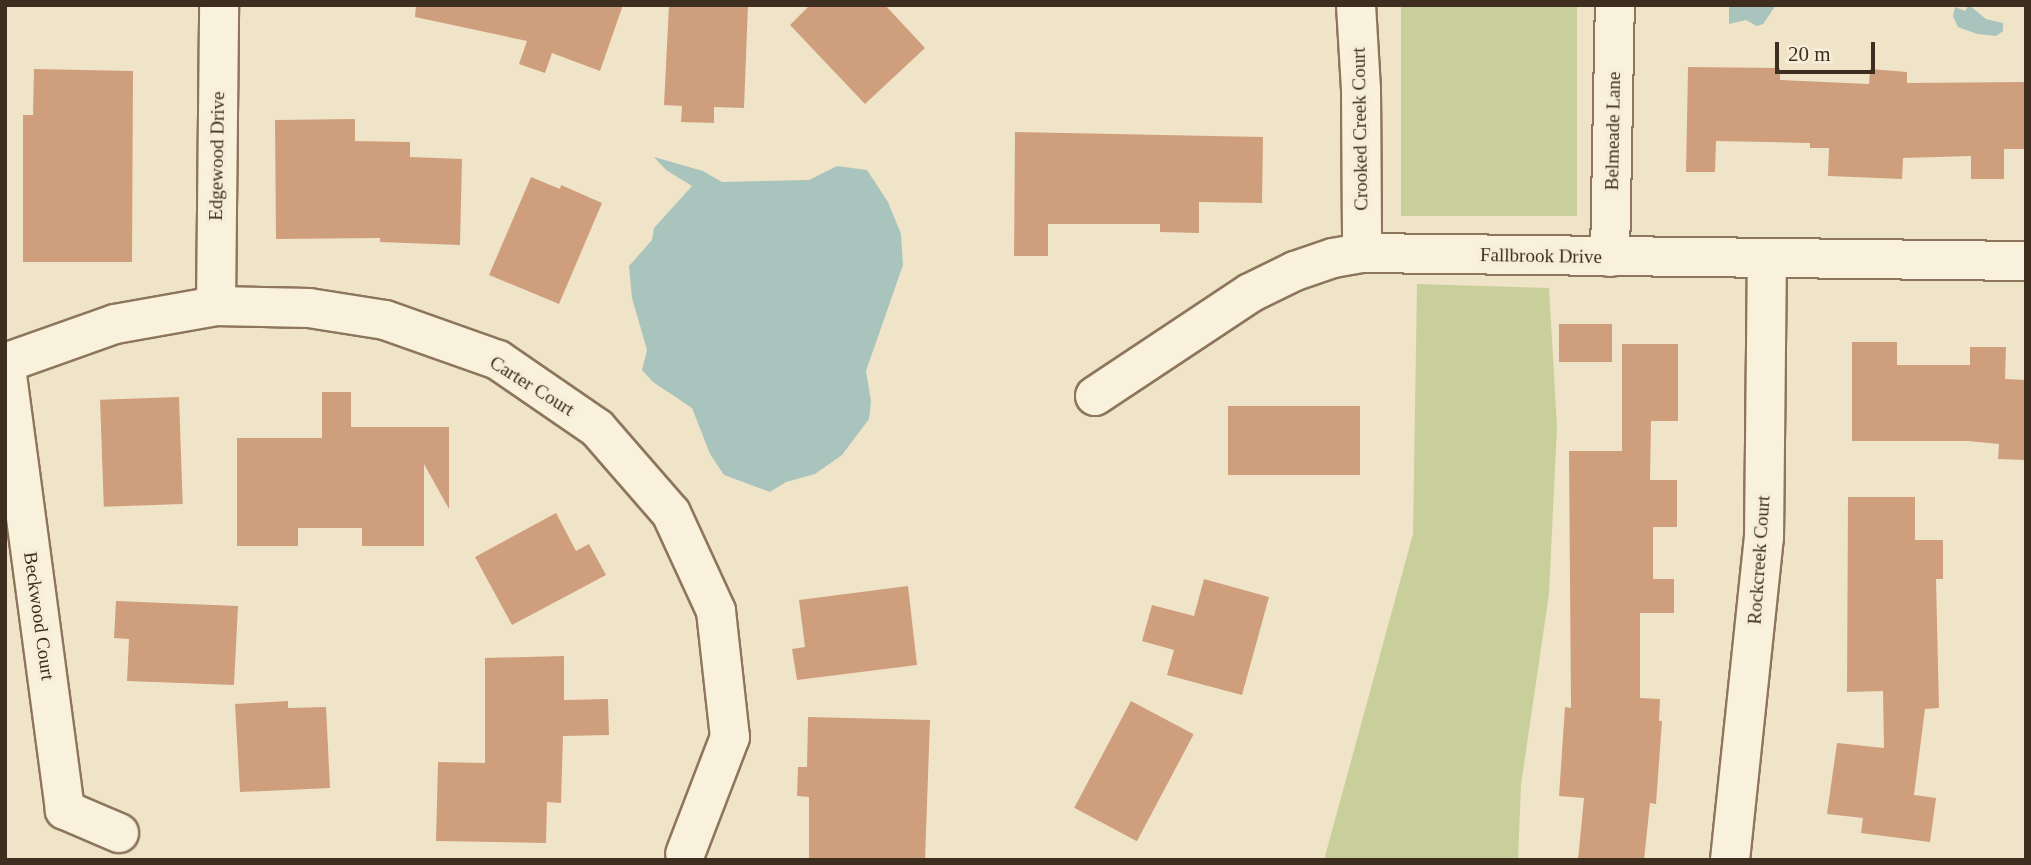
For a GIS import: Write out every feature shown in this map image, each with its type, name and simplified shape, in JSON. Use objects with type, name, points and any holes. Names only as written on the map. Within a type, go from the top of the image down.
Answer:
[{"type":"street","name":"Edgewood Drive","points":[[216,306],[219,5]]},
{"type":"street","name":"Crooked Creek Court","points":[[1356,5],[1361,90],[1362,254]]},
{"type":"street","name":"Belmeade Lane","points":[[1610,257],[1615,5]]},
{"type":"street","name":"Fallbrook Drive","points":[[1095,396],[1250,293],[1333,258],[1362,254],[1610,257],[1695,255],[2026,261]]},
{"type":"street","name":"Rockcreek Court","points":[[1730,860],[1764,538],[1767,258]]},
{"type":"street","name":"Carter Court","points":[[5,363],[115,324],[216,306],[309,308],[385,320],[498,360],[597,428],[671,513],[716,611],[730,737],[685,854]]},
{"type":"street","name":"Beckwood Court","points":[[5,363],[65,810],[119,833]]},
{"type":"green space","points":[[1401,5],[1577,5],[1577,216],[1401,216]]},
{"type":"green space","points":[[1417,284],[1549,288],[1557,427],[1549,594],[1521,785],[1518,860],[1324,860],[1413,534]]},
{"type":"water","points":[[1729,5],[1776,5],[1763,24],[1757,26],[1746,20],[1729,24]]},
{"type":"water","points":[[1969,5],[1986,19],[2003,23],[2003,31],[1996,36],[1977,34],[1958,27],[1953,16],[1955,7],[1965,11]]},
{"type":"water","points":[[654,157],[703,171],[722,182],[809,180],[837,166],[867,170],[888,202],[901,234],[903,265],[866,371],[871,401],[869,419],[842,455],[815,474],[786,482],[770,492],[724,475],[710,454],[692,408],[653,382],[642,370],[647,350],[632,298],[629,266],[652,240],[654,228],[692,186],[666,170]]},
{"type":"building","points":[[416,5],[623,5],[600,71],[552,53],[545,73],[519,64],[527,41],[415,17]]},
{"type":"building","points":[[669,5],[748,5],[744,108],[714,107],[714,123],[681,122],[682,106],[664,105]]},
{"type":"building","points":[[810,5],[885,5],[925,48],[865,104],[790,25]]},
{"type":"building","points":[[1688,67],[1780,68],[1780,80],[1869,84],[1870,69],[1907,72],[1907,83],[2024,82],[2025,149],[2004,149],[2004,179],[1971,179],[1971,156],[1903,158],[1902,179],[1828,176],[1829,148],[1810,148],[1810,143],[1716,141],[1715,172],[1686,172]]},
{"type":"building","points":[[34,69],[133,71],[132,262],[23,262],[23,115],[33,115]]},
{"type":"building","points":[[355,119],[355,141],[410,142],[410,157],[462,159],[460,245],[380,242],[380,238],[276,239],[275,120]]},
{"type":"building","points":[[1015,132],[1263,137],[1262,203],[1199,202],[1199,233],[1160,232],[1160,224],[1048,224],[1048,256],[1014,256]]},
{"type":"building","points":[[531,177],[560,189],[561,185],[602,203],[559,304],[489,275]]},
{"type":"building","points":[[1559,324],[1612,324],[1612,362],[1559,362]]},
{"type":"building","points":[[1852,342],[1897,342],[1897,365],[1970,365],[1970,347],[2006,347],[2005,379],[2026,380],[2026,460],[1998,459],[1999,444],[1968,441],[1852,441]]},
{"type":"building","points":[[1622,344],[1678,344],[1678,421],[1651,421],[1650,480],[1677,480],[1677,527],[1653,527],[1653,579],[1674,579],[1674,613],[1640,613],[1640,698],[1660,699],[1659,721],[1662,721],[1656,804],[1650,803],[1644,860],[1578,860],[1584,798],[1559,796],[1565,707],[1571,708],[1569,451],[1622,451]]},
{"type":"building","points":[[322,392],[351,392],[351,427],[449,427],[449,509],[424,464],[424,546],[362,546],[362,528],[298,528],[298,546],[237,546],[237,438],[322,438]]},
{"type":"building","points":[[179,397],[183,504],[104,507],[100,400]]},
{"type":"building","points":[[1228,406],[1360,406],[1360,475],[1228,475]]},
{"type":"building","points":[[1848,497],[1915,497],[1915,540],[1943,540],[1943,579],[1936,579],[1939,708],[1925,709],[1914,795],[1936,798],[1930,842],[1861,833],[1863,818],[1827,814],[1837,743],[1884,748],[1883,691],[1847,692]]},
{"type":"building","points":[[556,513],[576,551],[589,544],[606,575],[512,625],[475,557]]},
{"type":"building","points":[[1204,579],[1269,597],[1242,695],[1167,675],[1174,650],[1142,641],[1152,605],[1194,616]]},
{"type":"building","points":[[908,586],[917,665],[797,680],[792,649],[805,647],[799,600]]},
{"type":"building","points":[[116,601],[238,606],[234,685],[127,681],[129,639],[114,638]]},
{"type":"building","points":[[564,656],[564,700],[608,699],[609,735],[563,736],[561,803],[547,802],[546,843],[436,841],[438,762],[485,763],[485,658]]},
{"type":"building","points":[[288,701],[288,708],[326,707],[330,788],[240,792],[235,704]]},
{"type":"building","points":[[1131,701],[1194,734],[1137,841],[1074,808]]},
{"type":"building","points":[[808,717],[930,720],[925,860],[809,860],[809,797],[797,796],[798,767],[807,767]]}]
